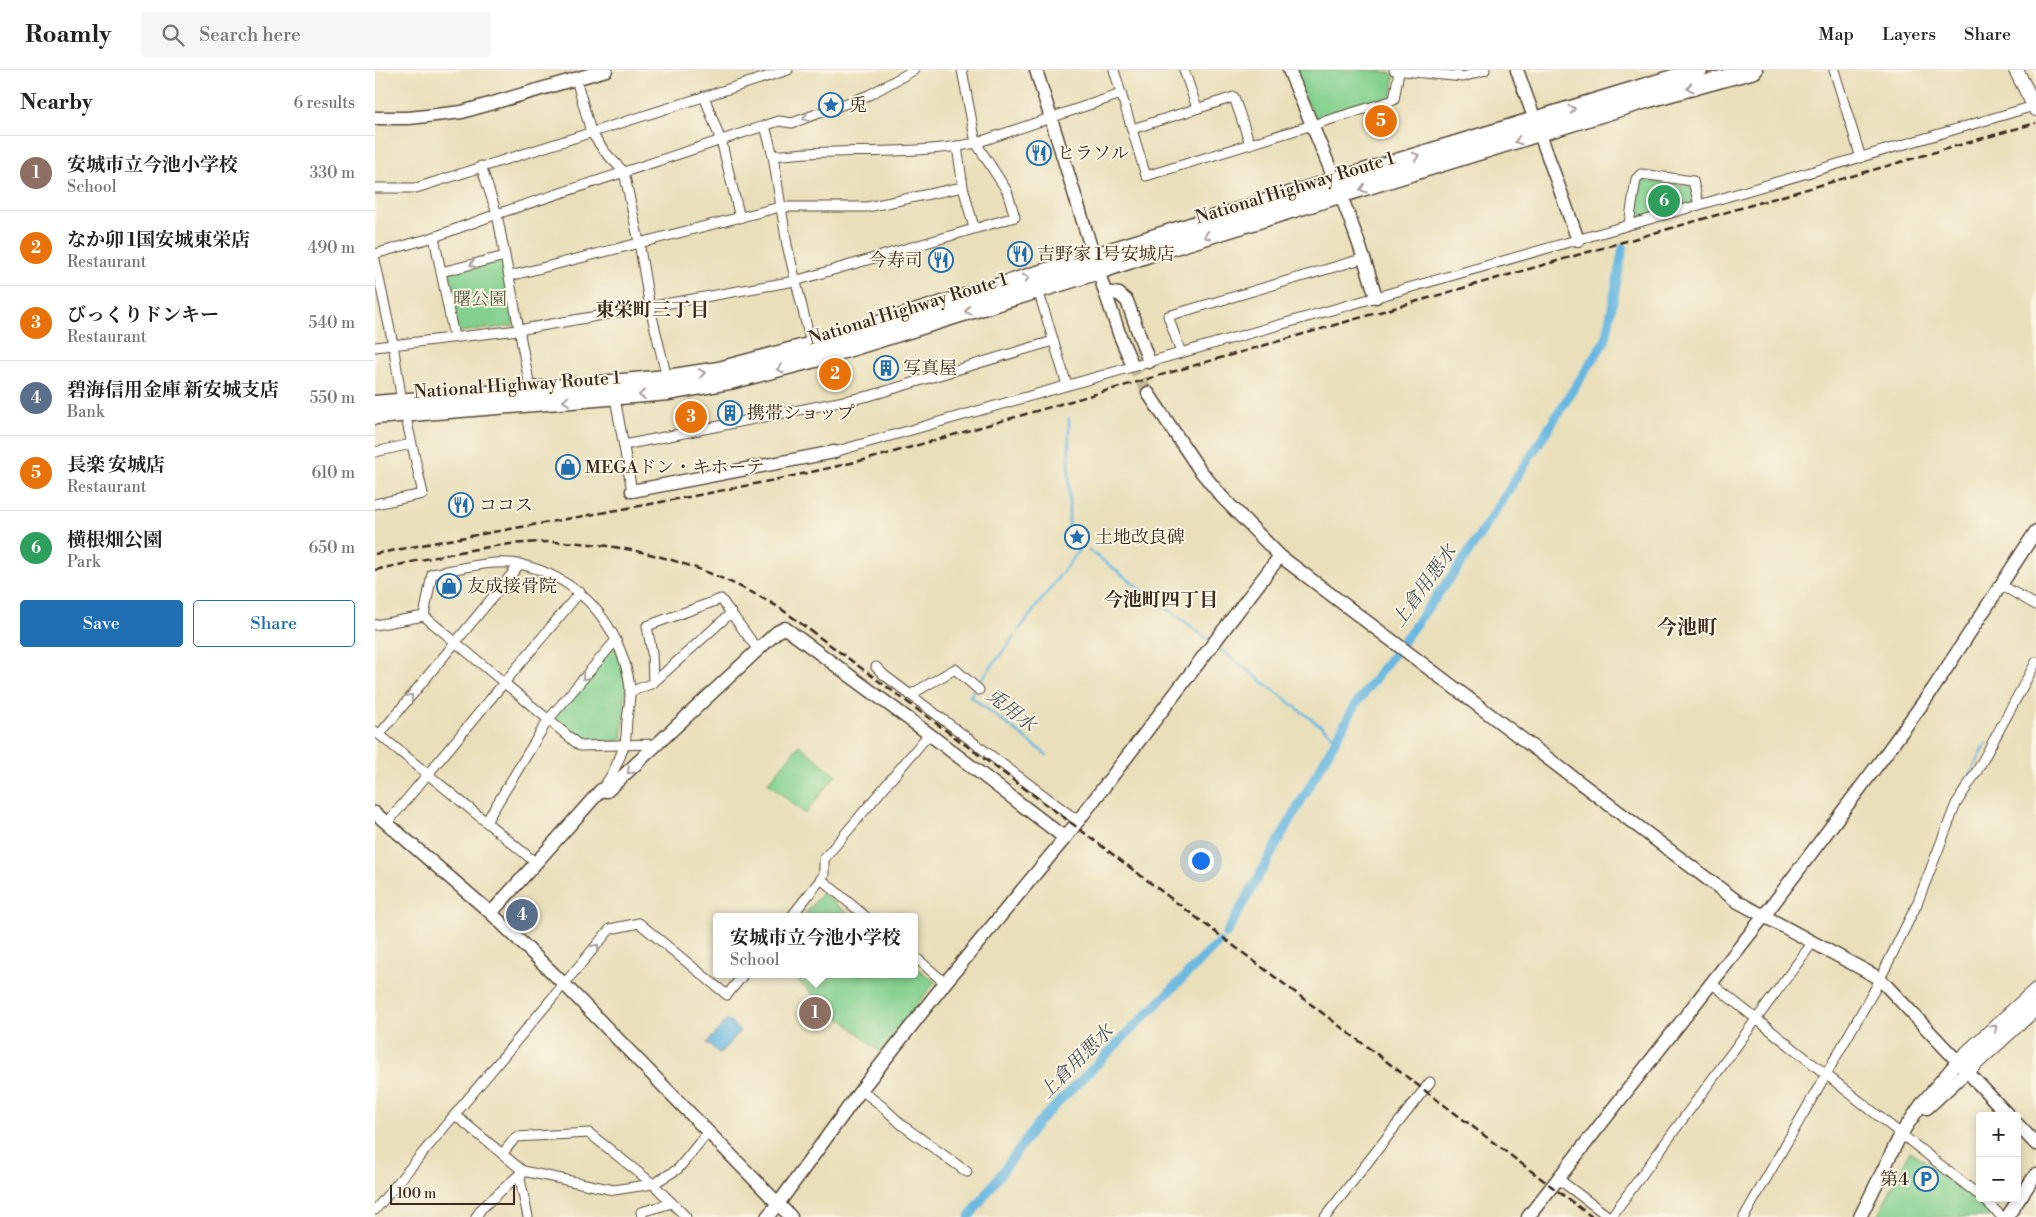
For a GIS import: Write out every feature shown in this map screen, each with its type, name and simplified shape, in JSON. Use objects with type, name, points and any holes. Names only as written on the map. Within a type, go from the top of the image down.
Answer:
[{"type":"highway","name":"National Highway Route 1","points":[[375,404],[404,408],[615,398],[700,387],[765,373],[813,352],[1096,264],[1149,254],[1339,188],[1537,127],[1699,70]]},
{"type":"highway","name":"National Highway Route 1","points":[[1537,127],[1754,70]]},
{"type":"highway","name":"National Highway Route 1","points":[[375,416],[404,408],[531,392],[667,378],[813,352],[1038,290],[1096,264]]},
{"type":"main road","points":[[2015,70],[2035,107]]},
{"type":"main road","points":[[1963,1066],[2036,990]]},
{"type":"main road","points":[[1963,1066],[2036,1008]]},
{"type":"street","points":[[375,118],[409,118],[462,112],[574,74],[607,70]]},
{"type":"street","points":[[375,188],[416,188],[789,70]]},
{"type":"street","points":[[375,254],[434,237],[497,214],[779,121],[792,123],[869,95],[914,70]]},
{"type":"street","points":[[375,347],[518,330],[795,281],[1015,217],[1007,190],[976,143],[962,70]]},
{"type":"street","points":[[1036,70],[1105,292],[1132,364]]},
{"type":"street","points":[[1114,70],[1146,176],[1394,100],[1396,70],[1463,77],[1485,70]]},
{"type":"street","points":[[1184,70],[1197,108]]},
{"type":"street","points":[[1289,70],[1339,188],[1365,258],[1376,297]]},
{"type":"street","points":[[1517,70],[1578,240]]},
{"type":"street","points":[[1834,70],[1861,158]]},
{"type":"street","points":[[574,74],[591,132],[605,152],[623,172],[639,242],[650,308],[667,378]]},
{"type":"street","points":[[773,156],[833,152],[872,152],[976,143],[1121,94]]},
{"type":"street","points":[[704,96],[719,140],[740,218]]},
{"type":"street","points":[[1132,129],[1234,97],[1250,144]]},
{"type":"street","points":[[615,398],[632,491],[834,452],[1578,240],[2035,107]]},
{"type":"street","points":[[765,126],[773,156],[780,207],[795,281],[813,352]]},
{"type":"street","points":[[957,146],[963,187],[974,228]]},
{"type":"street","points":[[481,166],[497,214],[531,392]]},
{"type":"street","points":[[1629,224],[1636,179],[1641,174],[1693,181],[1699,205]]},
{"type":"street","points":[[510,276],[780,207],[867,207],[963,187]]},
{"type":"street","points":[[434,237],[454,337]]},
{"type":"street","points":[[441,272],[505,256]]},
{"type":"street","points":[[1181,353],[1168,316],[1365,258]]},
{"type":"street","points":[[375,260],[393,344],[411,444],[423,494],[375,504]]},
{"type":"street","points":[[1038,290],[1067,385]]},
{"type":"street","points":[[1105,292],[1119,294],[1127,301],[1149,362]]},
{"type":"street","points":[[624,445],[869,396],[1053,341]]},
{"type":"street","points":[[1148,393],[1173,434],[1204,476],[1280,556],[1738,902],[1879,978],[2005,1112]]},
{"type":"street","points":[[375,452],[411,444]]},
{"type":"street","points":[[1527,1217],[1624,1097],[1764,916],[1933,689],[2036,531]]},
{"type":"street","points":[[767,1217],[861,1090],[945,983],[1065,838],[1280,556]]},
{"type":"street","points":[[520,564],[377,733],[535,862]]},
{"type":"street","points":[[424,616],[432,574],[475,566],[520,564],[550,574],[580,592],[601,614],[616,640],[625,664],[630,692],[624,746],[606,784],[491,913]]},
{"type":"street","points":[[2001,585],[2036,604]]},
{"type":"street","points":[[387,823],[580,592]]},
{"type":"street","points":[[653,683],[652,653],[647,626],[721,599],[758,650]]},
{"type":"street","points":[[630,692],[653,683],[731,613]]},
{"type":"street","points":[[375,625],[424,616]]},
{"type":"street","points":[[424,616],[580,746],[655,744]]},
{"type":"street","points":[[601,790],[607,791],[650,752],[655,744],[777,632],[785,628],[929,734],[1065,838]]},
{"type":"street","points":[[486,822],[548,720],[616,640]]},
{"type":"street","points":[[1745,1217],[1875,989],[1917,904],[1956,804],[1977,771],[2036,662]]},
{"type":"street","points":[[876,667],[910,695],[1078,821]]},
{"type":"street","points":[[910,695],[955,669],[979,690]]},
{"type":"street","points":[[794,913],[824,874],[824,859],[929,734]]},
{"type":"street","points":[[375,813],[491,913],[565,985],[791,1217]]},
{"type":"street","points":[[821,879],[861,913]]},
{"type":"street","points":[[375,1210],[610,929],[639,923],[727,996],[741,978]]},
{"type":"street","points":[[1557,1178],[1610,1217],[1813,942]]},
{"type":"street","points":[[918,959],[945,983]]},
{"type":"street","points":[[1711,983],[1976,1193]]},
{"type":"street","points":[[1860,1217],[1903,1135],[1963,1066]]},
{"type":"street","points":[[1325,1217],[1429,1082]]},
{"type":"street","points":[[861,1090],[903,1125],[967,1172]]},
{"type":"street","points":[[455,1115],[523,1171],[614,1190],[653,1184],[678,1168],[708,1132]]},
{"type":"street","points":[[2021,1128],[2036,1144]]},
{"type":"street","points":[[502,1154],[516,1137],[589,1133],[653,1184],[686,1217]]},
{"type":"street","points":[[476,1217],[481,1209],[523,1171]]},
{"type":"street","points":[[523,1171],[520,1180],[528,1217]]},
{"type":"street","points":[[1987,1202],[2002,1216],[2036,1174]]},
{"type":"street","points":[[642,1217],[641,1212],[672,1203]]},
{"type":"green space","points":[[1293,70],[1371,70],[1391,73],[1394,76],[1392,96],[1319,120],[1314,118]]},
{"type":"green space","points":[[1643,180],[1690,186],[1694,198],[1692,203],[1639,218],[1634,213],[1639,183]]},
{"type":"green space","name":"曙公園","points":[[499,259],[503,262],[514,323],[512,326],[459,332],[455,329],[446,276],[447,272]]},
{"type":"green space","points":[[612,648],[616,649],[626,683],[622,738],[618,741],[581,741],[555,720],[555,715]]},
{"type":"green space","points":[[799,745],[836,775],[805,814],[768,783]]},
{"type":"green space","points":[[822,893],[847,913],[806,913]]},
{"type":"green space","points":[[918,969],[935,982],[880,1052],[794,978],[918,978]]},
{"type":"green space","name":"第4","points":[[1910,1151],[1976,1196],[1976,1202],[1983,1202],[1997,1217],[1877,1217]]},
{"type":"water","points":[[727,1019],[740,1031],[720,1054],[707,1043]]},
{"type":"waterway","name":"上倉用悪水","points":[[1226,934],[1356,704],[1463,561],[1606,339],[1623,248]]},
{"type":"waterway","name":"兎用水","points":[[1069,418],[1069,530]]},
{"type":"waterway","name":"兎用水","points":[[1018,631],[1079,550],[1069,540]]},
{"type":"waterway","points":[[1089,550],[1210,641]]},
{"type":"waterway","name":"兎用水","points":[[977,685],[1014,637]]},
{"type":"waterway","points":[[1216,646],[1336,738]]},
{"type":"waterway","name":"兎用水","points":[[974,690],[970,696],[1047,755]]},
{"type":"waterway","points":[[1967,780],[1987,743]]},
{"type":"waterway","name":"上倉用悪水","points":[[969,1217],[1039,1122],[1219,942]]},
{"type":"tunnel","points":[[1132,364],[1148,393]]},
{"type":"railway","points":[[375,554],[755,484],[880,456],[2036,123]]},
{"type":"railway","points":[[375,570],[502,545],[539,542],[575,543],[611,546],[646,553],[715,575],[748,590],[780,608],[1074,825],[1592,1217]]},
{"type":"place","name":"兎","points":[[831,105]]},
{"type":"place","name":"長楽 安城店","points":[[1381,121]]},
{"type":"place","name":"ヒラソル","points":[[1039,153]]},
{"type":"place","name":"横根畑公園","points":[[1664,201]]},
{"type":"place","name":"吉野家 1号安城店","points":[[1020,254]]},
{"type":"place","name":"今寿司","points":[[941,260]]},
{"type":"place","name":"写真屋","points":[[886,368]]},
{"type":"place","name":"なか卯 1国安城東栄店","points":[[835,374]]},
{"type":"place","name":"携帯ショップ","points":[[730,413]]},
{"type":"place","name":"びっくりドンキー","points":[[691,417]]},
{"type":"place","name":"MEGAドン・キホーテ","points":[[568,467]]},
{"type":"place","name":"ココス","points":[[461,505]]},
{"type":"place","name":"土地改良碑","points":[[1077,537]]},
{"type":"place","name":"友成接骨院","points":[[449,586]]},
{"type":"place","name":"碧海信用金庫 新安城支店","points":[[522,915]]},
{"type":"place","name":"安城市立今池小学校","points":[[815,1013]]},
{"type":"place","name":"第4","points":[[1926,1179]]},
{"type":"district","name":"東栄町三丁目","points":[[652,310]]},
{"type":"district","name":"今池町四丁目","points":[[1161,600]]},
{"type":"district","name":"今池町","points":[[1687,628]]}]
